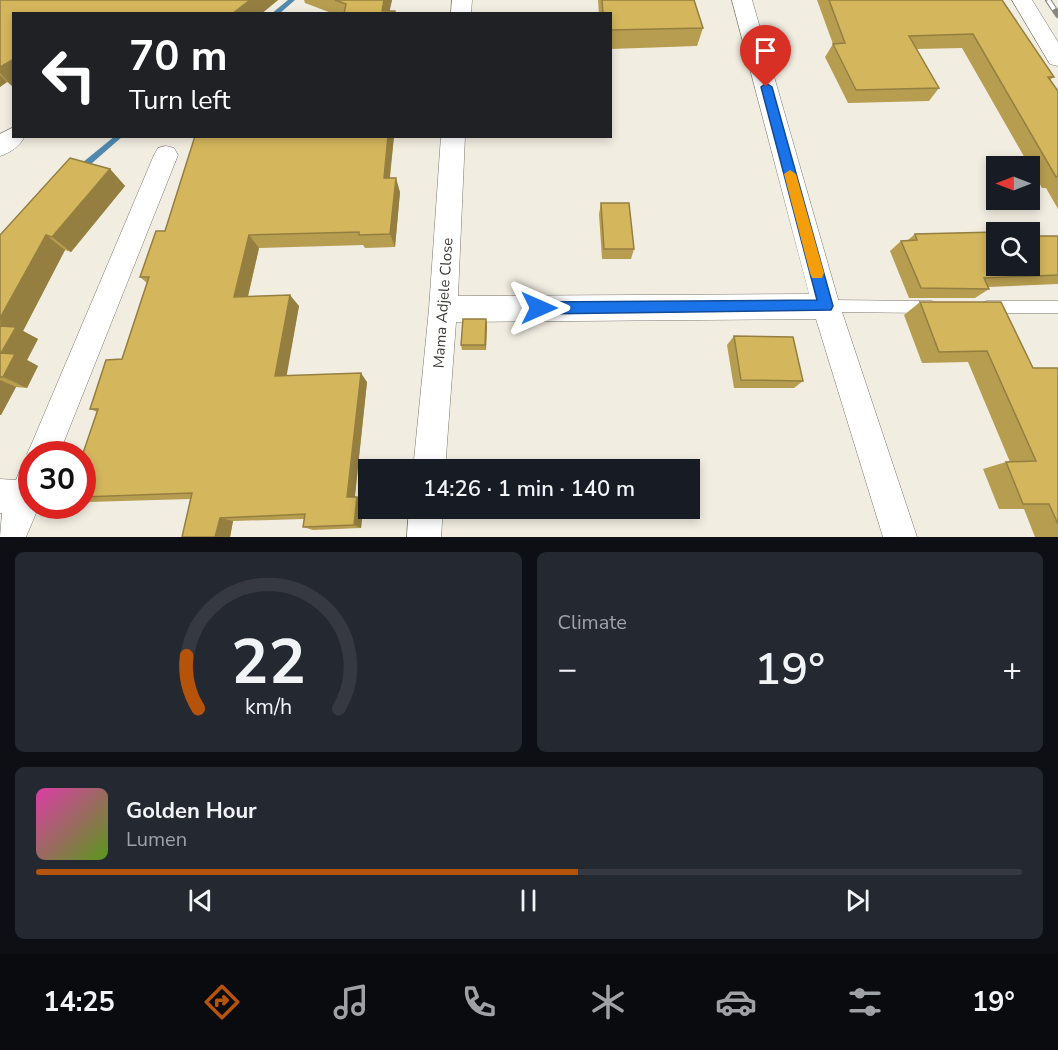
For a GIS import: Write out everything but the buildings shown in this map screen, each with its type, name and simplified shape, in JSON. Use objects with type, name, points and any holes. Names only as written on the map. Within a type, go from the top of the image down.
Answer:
[{"type":"street","points":[[742,0],[826,306],[900,537]]},
{"type":"street","points":[[1022,0],[1058,59]]},
{"type":"street","points":[[0,147],[12,138]]},
{"type":"street","name":"Mama Adjele Close","points":[[430,459],[443,309],[453,138]]},
{"type":"street","points":[[48,441],[166,155]]},
{"type":"street","points":[[443,309],[826,306]]},
{"type":"street","points":[[9,537],[18,496]]},
{"type":"street","points":[[424,537],[425,519]]},
{"type":"lane","points":[[826,306],[942,307]]},
{"type":"lane","points":[[977,307],[1058,308]]},
{"type":"waterway","points":[[277,12],[292,0]]},
{"type":"waterway","points":[[80,169],[118,138]]},
{"type":"railway","points":[[1048,0],[1058,15]]},
{"type":"slow traffic","points":[[790,174],[817,273]]},
{"type":"route","points":[[539,308],[826,306],[766,87]]}]
